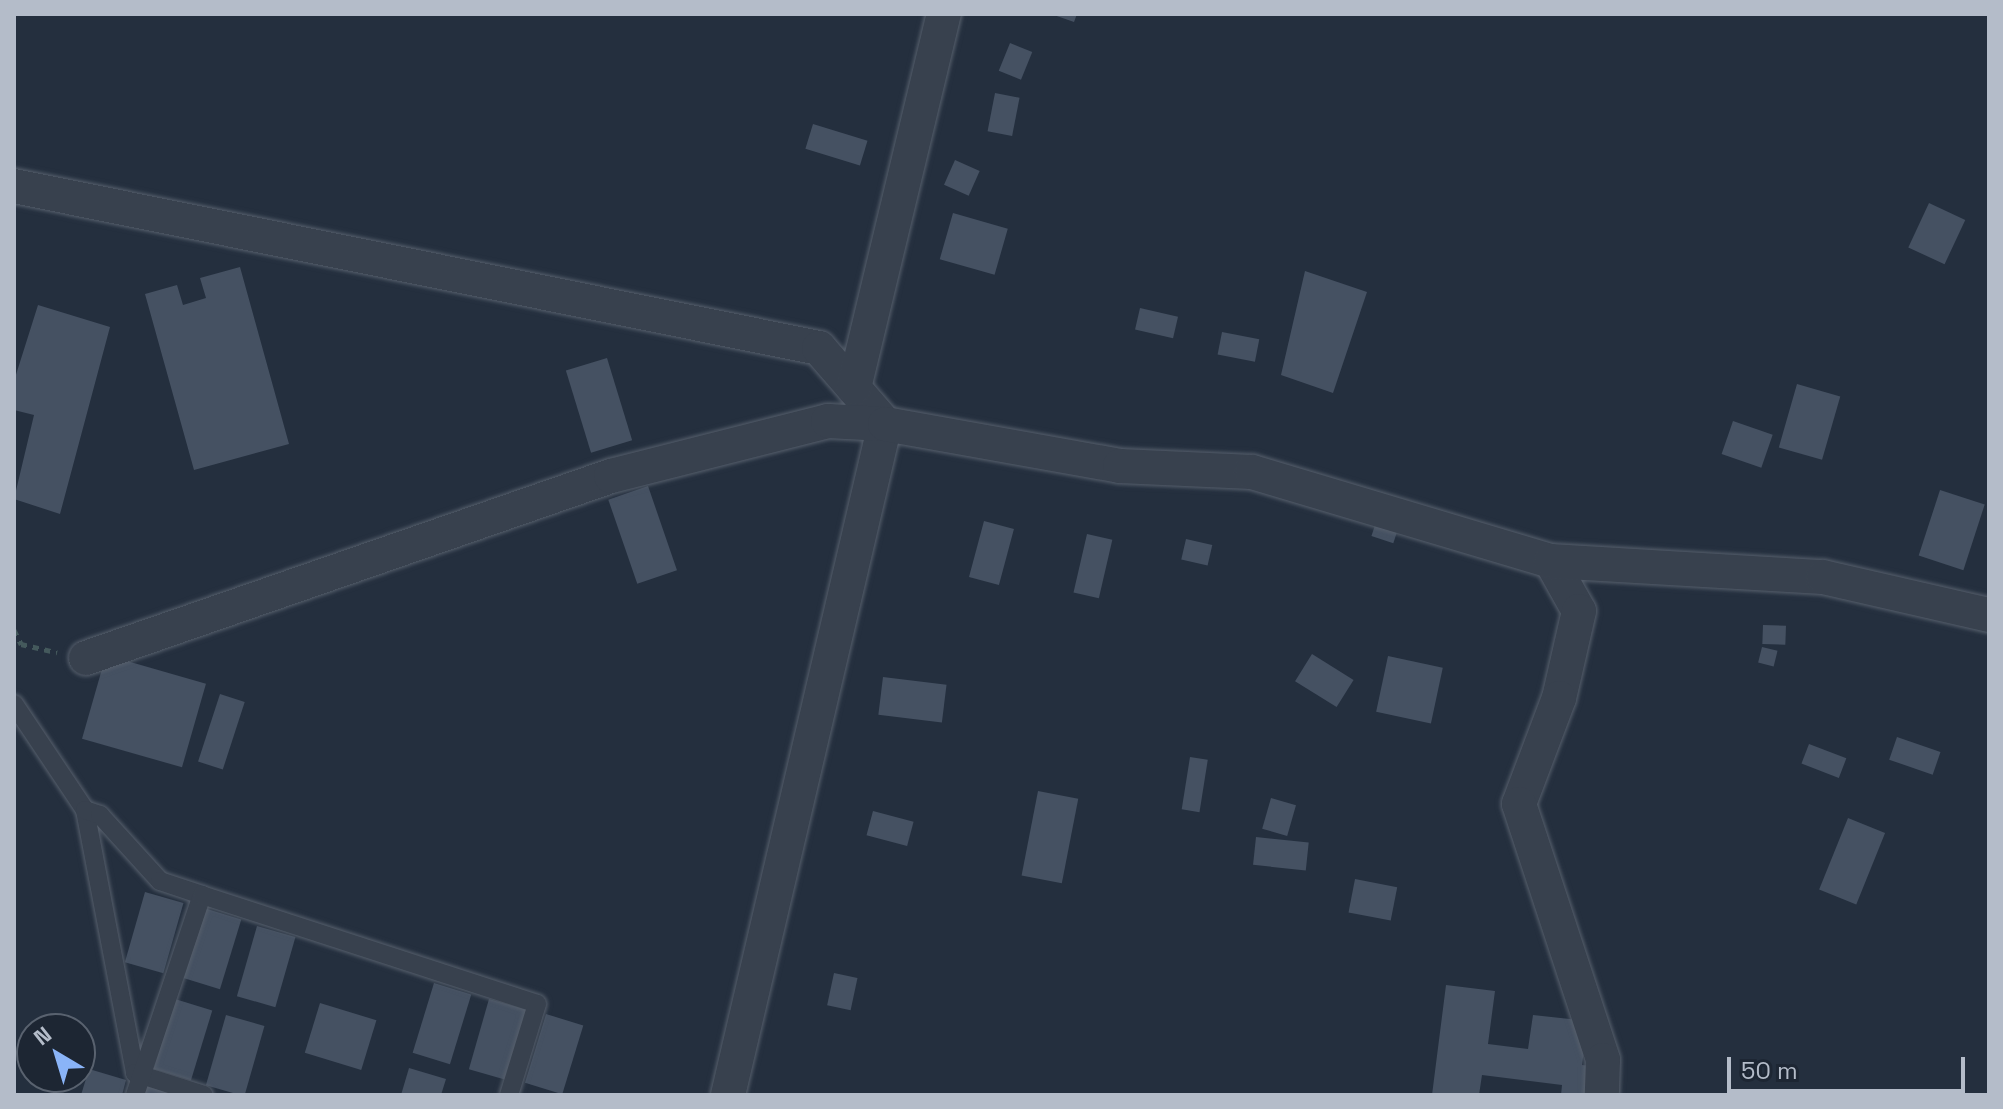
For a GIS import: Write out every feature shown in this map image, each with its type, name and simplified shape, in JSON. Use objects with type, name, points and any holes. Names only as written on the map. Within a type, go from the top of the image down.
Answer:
[{"type":"street","points":[[854,388],[944,14]]},
{"type":"street","points":[[14,186],[819,348],[885,424]]},
{"type":"street","points":[[86,658],[611,476],[828,421],[885,424],[1120,466],[1252,472],[1551,561],[1823,577],[1989,615]]},
{"type":"street","points":[[728,1095],[885,424]]},
{"type":"street","points":[[1551,561],[1579,611],[1563,683],[1519,804],[1603,1060],[1602,1095]]},
{"type":"lane","points":[[14,704],[85,810],[135,1073],[204,1095]]},
{"type":"lane","points":[[85,810],[100,815],[160,881],[537,1004],[509,1095]]},
{"type":"lane","points":[[135,1095],[202,895]]},
{"type":"path","points":[[14,630],[21,644]]},
{"type":"path","points":[[14,639],[21,644],[86,658]]},
{"type":"building","points":[[1051,14],[1077,14],[1074,22]]},
{"type":"building","points":[[1010,43],[1032,52],[1021,80],[999,71]]},
{"type":"building","points":[[995,93],[1020,98],[1012,136],[988,131]]},
{"type":"building","points":[[813,124],[868,141],[860,166],[805,149]]},
{"type":"building","points":[[955,160],[980,171],[969,196],[944,185]]},
{"type":"building","points":[[1929,203],[1965,220],[1945,264],[1908,247]]},
{"type":"building","points":[[953,213],[1008,229],[995,275],[940,259]]},
{"type":"building","points":[[240,267],[289,444],[194,470],[145,294],[177,285],[183,305],[206,298],[200,278]]},
{"type":"building","points":[[1305,271],[1367,292],[1333,393],[1281,375]]},
{"type":"building","points":[[38,305],[110,327],[60,514],[14,499],[34,415],[14,410],[14,381]]},
{"type":"building","points":[[1140,308],[1178,317],[1173,338],[1135,329]]},
{"type":"building","points":[[1222,332],[1259,339],[1255,362],[1218,355]]},
{"type":"building","points":[[607,358],[632,440],[591,453],[566,371]]},
{"type":"building","points":[[1797,384],[1840,396],[1822,460],[1779,447]]},
{"type":"building","points":[[1733,421],[1773,435],[1761,468],[1722,454]]},
{"type":"building","points":[[648,486],[677,570],[637,584],[608,500]]},
{"type":"building","points":[[1940,490],[1985,505],[1963,570],[1919,556]]},
{"type":"building","points":[[1377,519],[1399,526],[1393,543],[1371,536]]},
{"type":"building","points":[[984,521],[1014,529],[999,585],[969,577]]},
{"type":"building","points":[[1087,534],[1112,540],[1099,598],[1074,592]]},
{"type":"building","points":[[1186,539],[1212,545],[1208,566],[1181,559]]},
{"type":"building","points":[[1763,625],[1786,626],[1785,645],[1762,644]]},
{"type":"building","points":[[1762,647],[1778,651],[1774,666],[1758,663]]},
{"type":"building","points":[[1312,654],[1354,680],[1337,707],[1295,681]]},
{"type":"building","points":[[106,655],[206,684],[182,767],[82,739]]},
{"type":"building","points":[[1388,656],[1443,668],[1431,723],[1376,712]]},
{"type":"building","points":[[883,677],[947,685],[942,723],[878,715]]},
{"type":"building","points":[[220,694],[245,702],[223,770],[198,762]]},
{"type":"building","points":[[1897,737],[1940,752],[1933,775],[1889,760]]},
{"type":"building","points":[[1809,744],[1846,758],[1839,778],[1801,764]]},
{"type":"building","points":[[1190,757],[1208,760],[1199,812],[1182,809]]},
{"type":"building","points":[[1038,791],[1078,799],[1062,883],[1022,875]]},
{"type":"building","points":[[1271,798],[1296,805],[1287,836],[1262,829]]},
{"type":"building","points":[[873,811],[914,822],[907,846],[867,835]]},
{"type":"building","points":[[1848,818],[1885,833],[1856,904],[1819,889]]},
{"type":"building","points":[[1256,837],[1309,843],[1306,870],[1253,865]]},
{"type":"building","points":[[1355,879],[1397,887],[1391,921],[1349,912]]},
{"type":"building","points":[[145,892],[183,903],[163,973],[125,962]]},
{"type":"building","points":[[204,908],[241,919],[220,989],[183,978]]},
{"type":"building","points":[[257,926],[295,937],[275,1007],[237,996]]},
{"type":"building","points":[[834,973],[857,978],[851,1010],[827,1005]]},
{"type":"building","points":[[434,983],[471,994],[450,1064],[413,1053]]},
{"type":"building","points":[[1446,985],[1495,991],[1488,1044],[1528,1049],[1533,1015],[1588,1021],[1582,1065],[1599,1067],[1596,1095],[1561,1095],[1562,1085],[1482,1075],[1479,1095],[1432,1095]]},
{"type":"building","points":[[175,999],[212,1010],[191,1080],[154,1069]]},
{"type":"building","points":[[489,999],[527,1010],[507,1080],[469,1069]]},
{"type":"building","points":[[320,1003],[376,1020],[361,1070],[305,1053]]},
{"type":"building","points":[[546,1014],[583,1025],[562,1094],[525,1083]]},
{"type":"building","points":[[226,1015],[264,1026],[245,1095],[206,1085]]},
{"type":"building","points":[[409,1068],[446,1079],[441,1095],[401,1095]]},
{"type":"building","points":[[96,1071],[126,1080],[122,1095],[81,1095],[96,1093]]},
{"type":"building","points":[[144,1085],[174,1094],[174,1095],[142,1095]]}]
